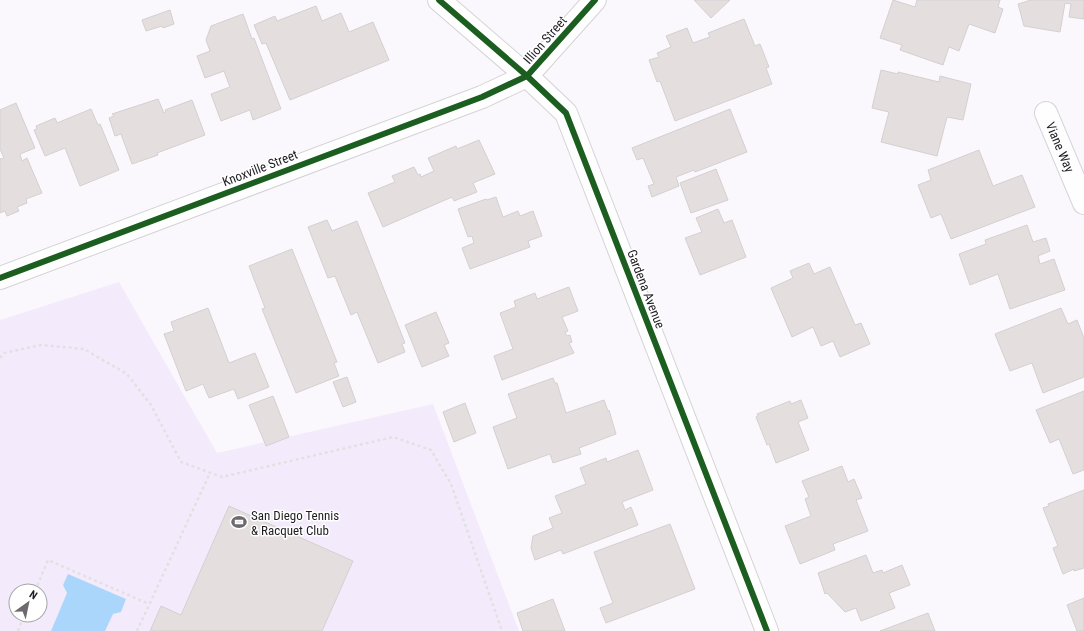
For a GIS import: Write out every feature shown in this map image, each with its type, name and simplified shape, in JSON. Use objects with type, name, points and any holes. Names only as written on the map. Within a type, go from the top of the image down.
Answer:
[{"type":"street","name":"Gardena Avenue","points":[[439,0],[527,76],[566,113],[767,631]]},
{"type":"street","name":"Illion Street","points":[[527,76],[595,0]]},
{"type":"street","name":"Knoxville Street","points":[[0,278],[482,97],[527,76]]},
{"type":"street","name":"Viane Way","points":[[1046,113],[1084,203]]},
{"type":"path","points":[[0,358],[4,353],[41,345],[84,349],[127,374],[151,405],[181,462],[222,477],[393,437],[431,450],[451,484],[502,631]]},
{"type":"path","points":[[137,631],[210,473]]},
{"type":"path","points":[[38,583],[48,560],[149,604]]},
{"type":"shaded area","name":"San Diego Tennis & Racquet Club","points":[[119,282],[217,453],[433,404],[519,631],[0,631],[0,320]]},
{"type":"water","points":[[68,574],[126,599],[121,612],[113,614],[105,631],[51,631],[67,593],[63,585]]},
{"type":"building","points":[[694,0],[730,0],[711,18]]},
{"type":"building","points":[[893,0],[915,7],[917,0],[1000,0],[998,7],[1003,9],[995,33],[969,24],[959,51],[949,47],[943,65],[900,50],[902,45],[880,38]]},
{"type":"building","points":[[1031,0],[1084,0],[1084,19],[1069,17],[1071,4],[1065,3],[1060,32],[1024,26],[1018,4]]},
{"type":"building","points":[[316,6],[322,21],[341,13],[349,32],[373,22],[389,60],[290,100],[266,43],[262,44],[254,25],[275,16],[277,21]]},
{"type":"building","points":[[170,10],[174,24],[163,28],[162,26],[146,31],[142,20]]},
{"type":"building","points":[[243,14],[252,39],[254,38],[281,109],[253,120],[250,110],[221,121],[211,94],[230,87],[224,71],[205,78],[197,56],[210,51],[206,40],[211,26]]},
{"type":"building","points":[[744,19],[755,46],[760,44],[769,67],[766,68],[772,84],[675,121],[660,81],[657,82],[649,60],[659,57],[657,53],[671,47],[666,36],[687,28],[693,43],[710,37],[708,33]]},
{"type":"building","points":[[881,70],[898,74],[898,72],[939,82],[940,76],[971,84],[963,120],[947,117],[937,156],[881,142],[889,112],[872,108]]},
{"type":"building","points":[[158,99],[164,113],[166,112],[165,110],[192,100],[205,135],[157,153],[158,155],[132,164],[121,134],[115,136],[109,118],[114,116],[112,114]]},
{"type":"building","points":[[16,103],[35,148],[20,154],[22,161],[27,158],[42,193],[26,199],[27,203],[17,207],[19,211],[7,216],[5,211],[0,213],[0,159],[4,158],[0,149],[0,110]]},
{"type":"building","points":[[91,109],[98,125],[100,124],[119,170],[80,186],[65,148],[45,156],[34,130],[37,129],[36,126],[55,118],[57,123]]},
{"type":"building","points":[[730,109],[747,152],[695,172],[694,170],[676,177],[679,186],[652,197],[648,186],[654,184],[643,158],[637,160],[632,148]]},
{"type":"building","points":[[479,140],[495,174],[473,183],[477,192],[454,201],[452,197],[383,227],[368,193],[395,182],[392,176],[414,167],[418,175],[420,174],[421,177],[434,171],[428,158],[456,146],[457,149]]},
{"type":"building","points":[[979,150],[993,186],[1022,175],[1035,207],[951,239],[941,214],[931,218],[918,185],[931,180],[928,170]]},
{"type":"building","points":[[716,169],[728,200],[691,213],[680,183]]},
{"type":"building","points":[[496,197],[503,217],[518,211],[520,216],[533,211],[542,236],[528,241],[530,247],[470,269],[462,248],[474,243],[472,236],[468,237],[458,209]]},
{"type":"building","points":[[718,209],[724,223],[732,220],[746,257],[700,275],[685,238],[702,232],[696,218]]},
{"type":"building","points":[[327,220],[332,231],[357,221],[405,343],[402,344],[405,352],[378,363],[357,312],[351,315],[335,276],[328,278],[308,227]]},
{"type":"building","points":[[1027,225],[1033,242],[1046,238],[1050,251],[1038,256],[1040,264],[1054,259],[1065,290],[1010,309],[998,274],[970,285],[959,254],[986,244],[985,240]]},
{"type":"building","points":[[292,249],[337,362],[334,363],[339,376],[296,393],[262,309],[265,308],[249,266]]},
{"type":"building","points":[[809,263],[814,274],[830,267],[855,325],[861,323],[870,344],[840,357],[833,341],[821,346],[813,327],[792,337],[771,288],[793,278],[790,271]]},
{"type":"building","points":[[569,287],[578,311],[562,317],[568,331],[565,332],[567,336],[570,335],[572,342],[569,343],[574,353],[502,380],[494,356],[513,349],[500,313],[516,307],[514,301],[535,293],[537,299]]},
{"type":"building","points":[[208,308],[229,363],[255,353],[269,387],[238,399],[234,389],[209,398],[203,384],[186,391],[164,334],[174,331],[171,322]]},
{"type":"building","points":[[1061,308],[1068,324],[1077,320],[1084,338],[1084,377],[1043,393],[1032,363],[1010,371],[995,334]]},
{"type":"building","points":[[436,312],[449,343],[444,345],[449,356],[422,367],[405,325]]},
{"type":"building","points":[[347,377],[356,402],[343,407],[333,382]]},
{"type":"building","points":[[553,378],[555,383],[557,383],[566,413],[604,400],[608,411],[609,410],[616,434],[579,448],[581,454],[553,463],[550,454],[508,469],[493,427],[517,418],[508,394]]},
{"type":"building","points":[[1084,391],[1084,470],[1073,474],[1059,439],[1050,443],[1036,410]]},
{"type":"building","points":[[273,396],[289,437],[266,446],[249,405]]},
{"type":"building","points":[[801,400],[808,418],[798,422],[809,450],[776,463],[756,417],[758,416],[757,414],[790,401],[791,404]]},
{"type":"building","points":[[465,403],[476,433],[454,442],[443,412]]},
{"type":"building","points":[[638,450],[653,490],[622,502],[625,510],[631,507],[638,525],[563,554],[561,550],[535,560],[531,548],[533,536],[553,528],[549,518],[562,513],[555,496],[586,484],[580,468],[606,458],[607,462]]},
{"type":"building","points":[[842,466],[848,482],[854,479],[862,498],[856,500],[868,531],[833,544],[835,550],[800,564],[785,526],[811,516],[805,499],[809,497],[802,481]]},
{"type":"building","points":[[1084,490],[1084,568],[1074,571],[1074,569],[1063,574],[1053,548],[1058,546],[1043,508],[1049,506],[1048,504]]},
{"type":"building","points":[[229,506],[353,561],[322,631],[150,631],[161,606],[181,615]]},
{"type":"building","points":[[670,524],[695,589],[606,623],[600,608],[613,603],[594,552]]},
{"type":"building","points":[[866,555],[873,573],[882,570],[883,573],[902,565],[910,585],[889,593],[895,608],[861,621],[856,608],[845,612],[827,593],[825,594],[818,573]]},
{"type":"building","points":[[1084,598],[1084,631],[1077,631],[1067,605]]},
{"type":"building","points":[[553,599],[565,631],[523,631],[517,613]]},
{"type":"building","points":[[928,613],[935,631],[880,631]]},
{"type":"cycle path","points":[[439,0],[527,76],[566,113],[767,631]]},
{"type":"cycle path","points":[[0,278],[482,97],[527,76],[595,0]]},
{"type":"place","name":"San Diego Tennis & Racquet Club","points":[[239,522]]}]
